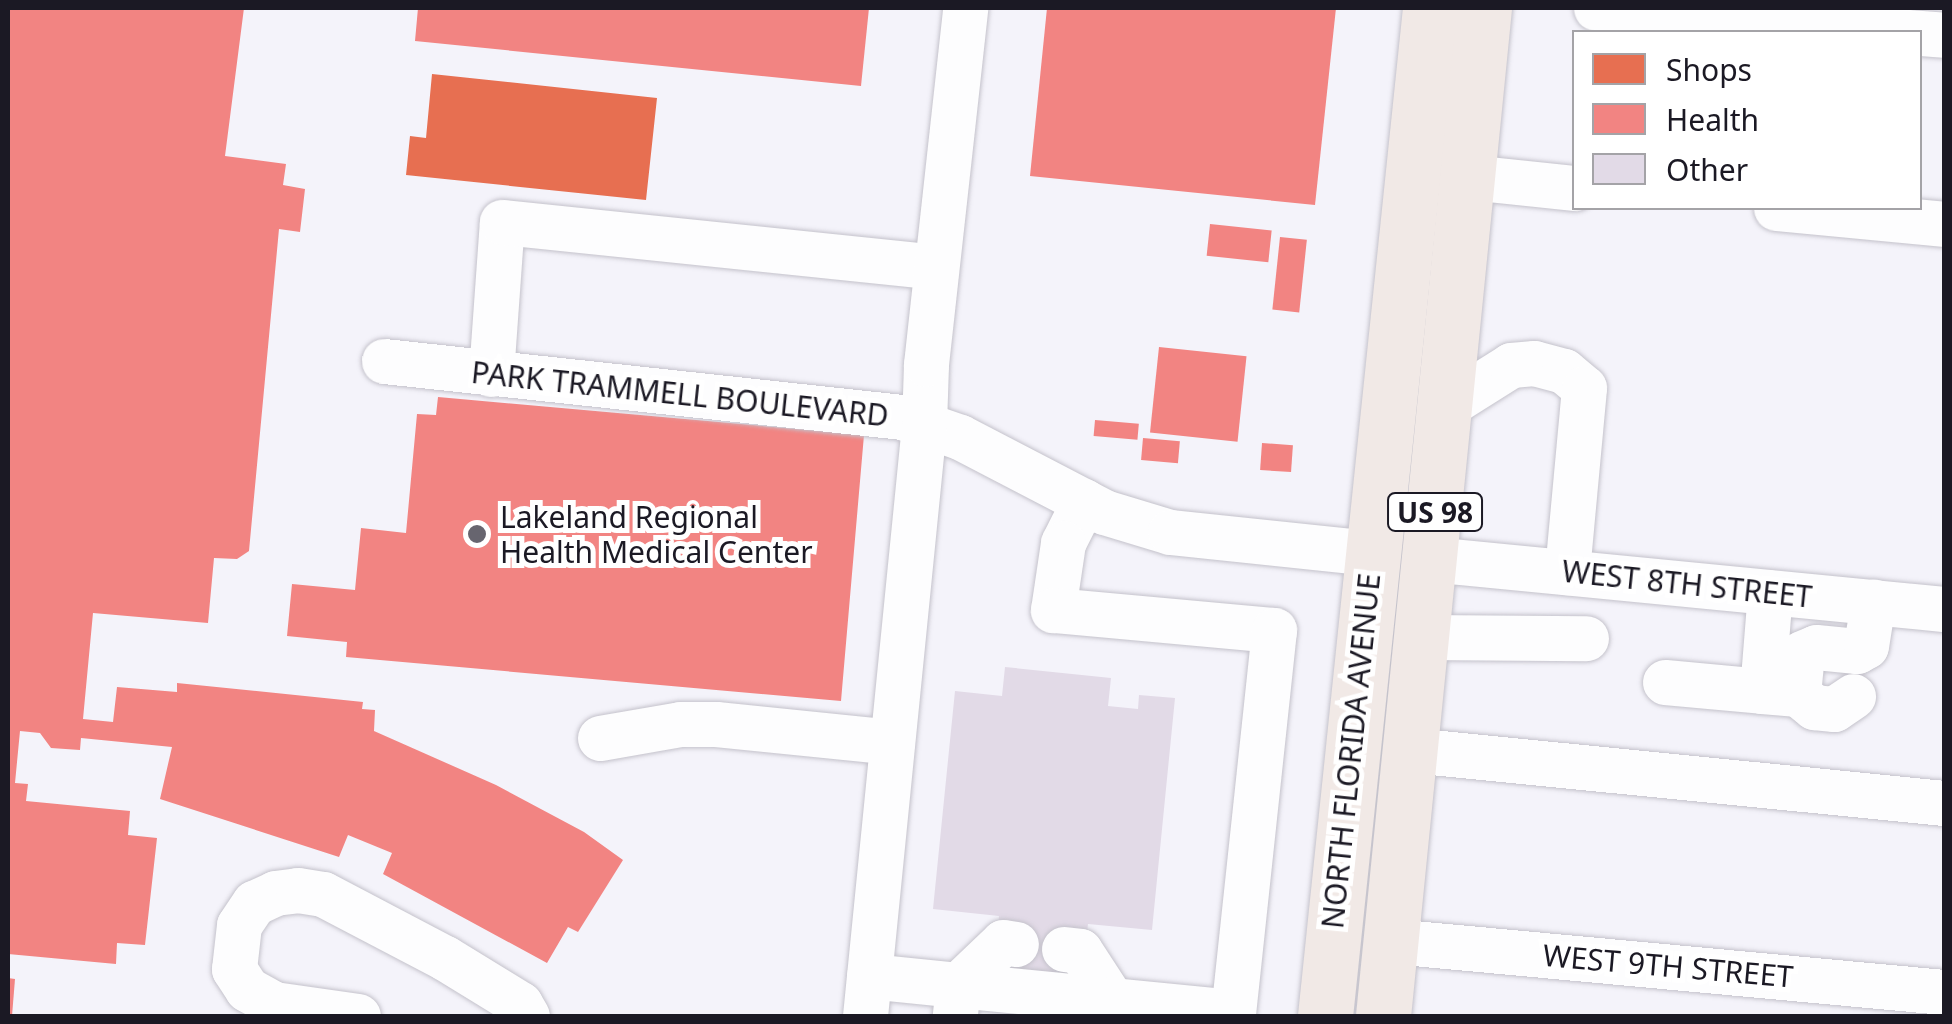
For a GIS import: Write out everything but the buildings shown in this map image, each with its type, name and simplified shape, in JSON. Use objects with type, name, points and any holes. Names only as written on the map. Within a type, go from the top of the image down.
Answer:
[{"type":"main road","name":"NORTH FLORIDA AVENUE","points":[[1325,1016],[1430,8]]},
{"type":"main road","name":"NORTH FLORIDA AVENUE","points":[[1382,1016],[1484,8]]},
{"type":"street","points":[[965,8],[936,267],[867,996],[956,1001],[1112,1000],[1233,1014],[1274,630],[1053,610],[1064,543],[1084,501]]},
{"type":"street","points":[[1596,8],[1880,30]]},
{"type":"street","points":[[1469,178],[1572,188]]},
{"type":"street","points":[[1797,210],[1944,224]]},
{"type":"street","points":[[491,374],[502,222],[936,267]]},
{"type":"street","name":"PARK TRAMMELL BOULEVARD","points":[[384,361],[902,417],[960,436],[1084,501],[1170,532],[1371,553]]},
{"type":"street","points":[[1446,406],[1511,365],[1534,363],[1564,371],[1584,388],[1566,572]]},
{"type":"street","name":"WEST 8TH STREET","points":[[1430,559],[1944,608]]},
{"type":"street","points":[[1770,592],[1780,692]]},
{"type":"street","points":[[1780,692],[1802,653],[1816,647],[1856,671],[1866,646],[1873,602]]},
{"type":"street","points":[[1423,637],[1586,638]]},
{"type":"street","points":[[1664,682],[1780,692]]},
{"type":"street","points":[[600,738],[698,724],[892,742]]},
{"type":"street","points":[[1411,750],[1944,803]]},
{"type":"street","points":[[358,1016],[274,1004],[247,988],[234,970],[238,925],[254,903],[298,890],[322,894],[460,967],[520,1004],[526,1016]]},
{"type":"street","name":"WEST 9TH STREET","points":[[1392,941],[1944,992]]},
{"type":"street","points":[[956,1001],[1003,942],[1016,944]]},
{"type":"street","points":[[1064,949],[1080,950],[1112,1000]]},
{"type":"place","name":"Lakeland Regional Health Medical Center","points":[[477,534]]}]
